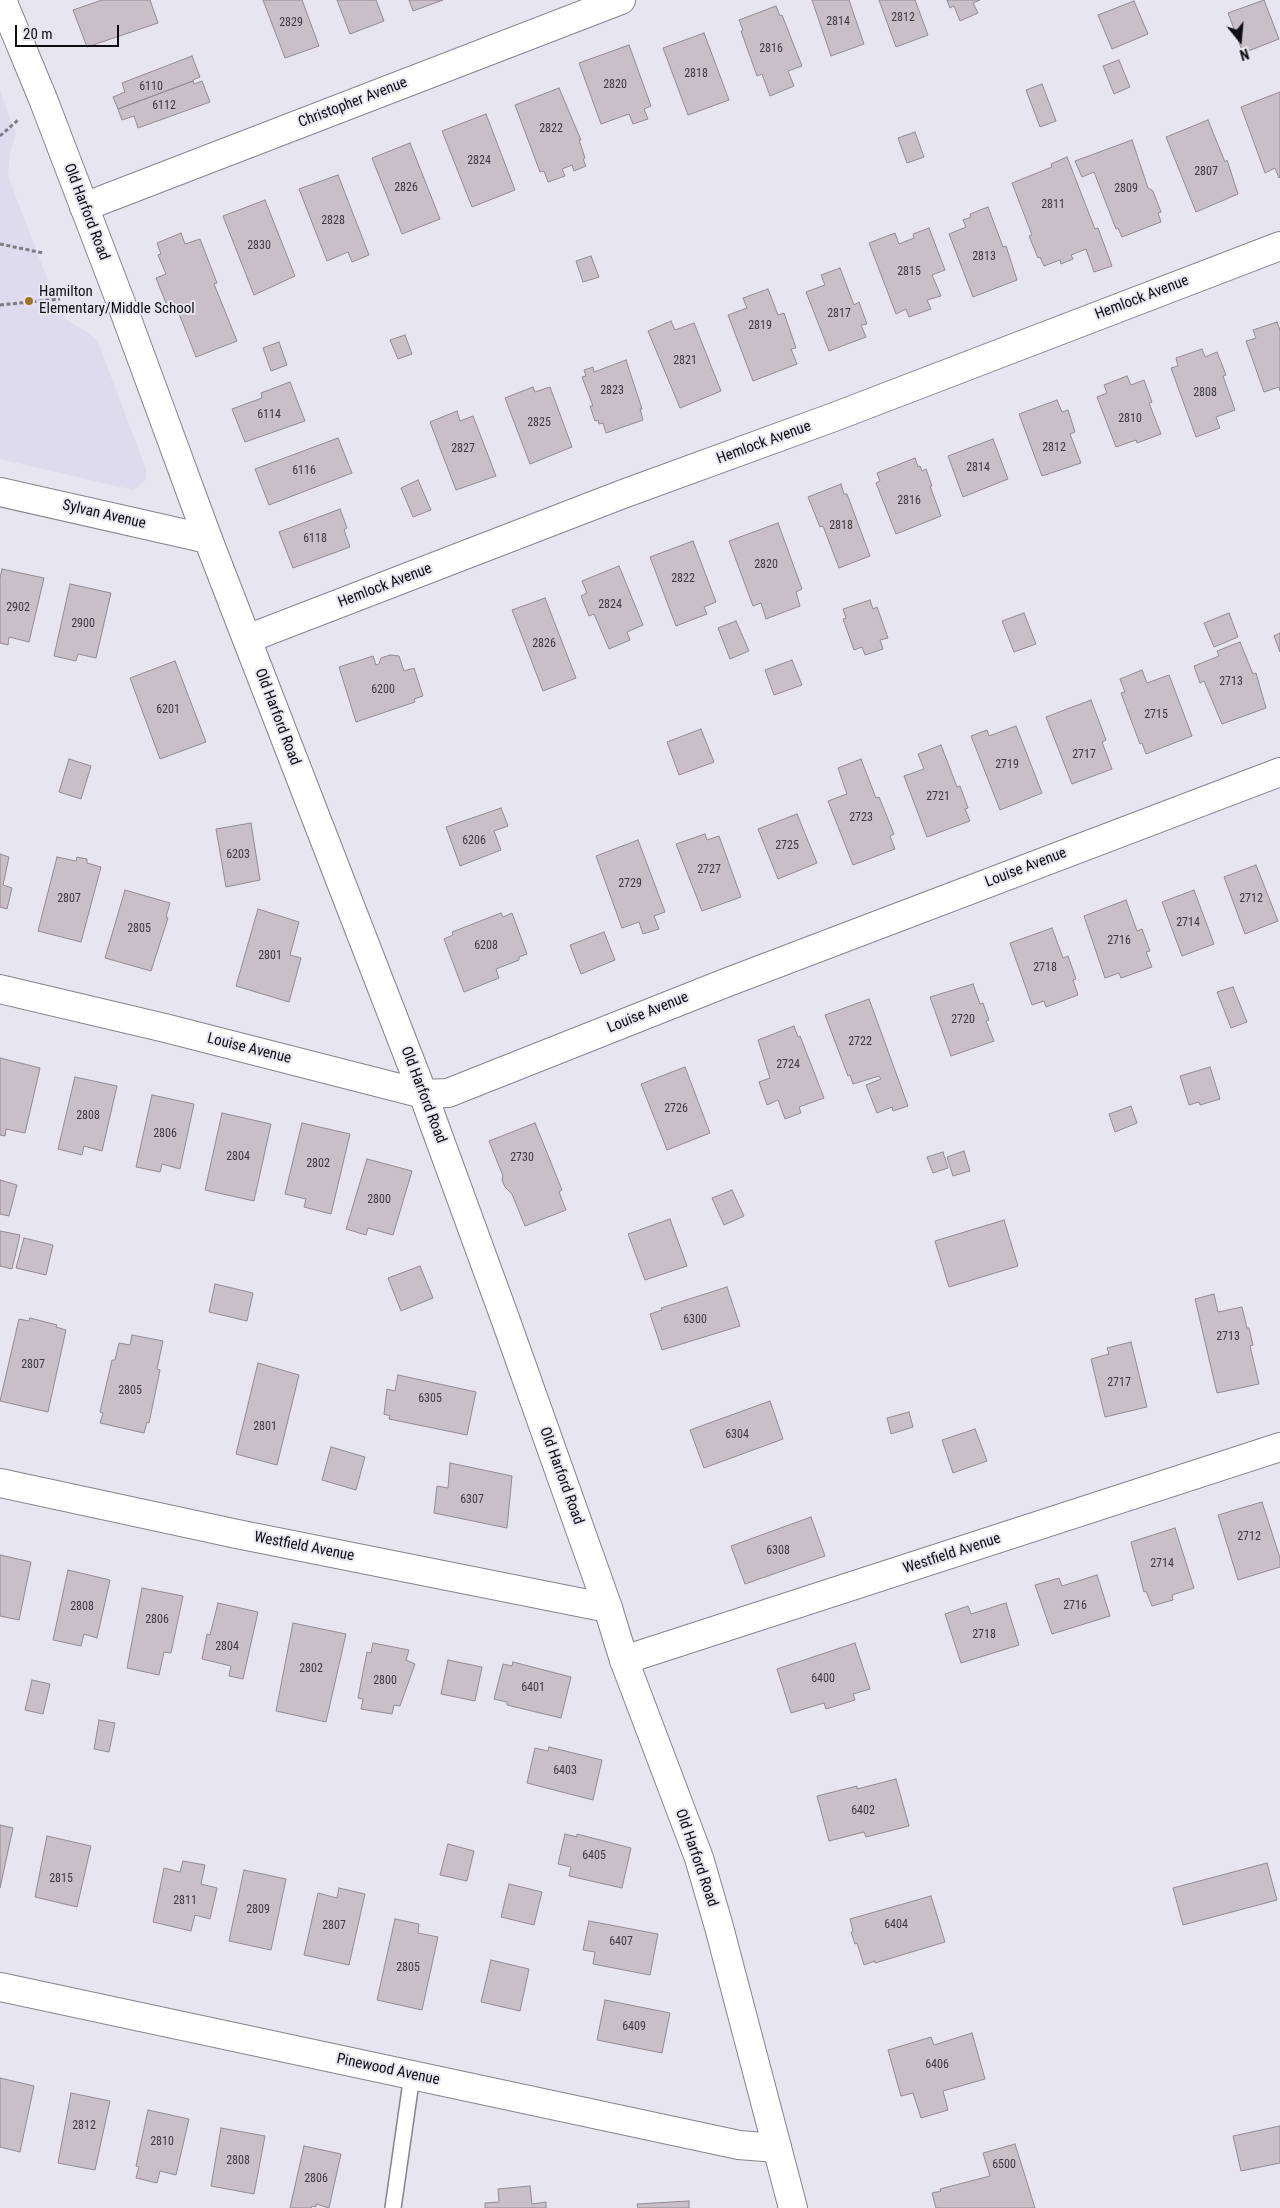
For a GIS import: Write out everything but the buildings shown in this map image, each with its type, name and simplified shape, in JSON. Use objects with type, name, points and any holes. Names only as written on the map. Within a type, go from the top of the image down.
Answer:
[{"type":"street","name":"Christopher Avenue","points":[[84,207],[621,0]]},
{"type":"street","name":"Old Harford Road","points":[[2,3],[84,207],[208,539],[423,1094],[608,1608],[624,1660],[699,1858],[793,2208]]},
{"type":"street","name":"Hemlock Avenue","points":[[247,639],[614,497],[834,417],[1280,246]]},
{"type":"street","name":"Sylvan Avenue","points":[[0,492],[208,539]]},
{"type":"street","name":"Louise Avenue","points":[[0,990],[166,1028],[423,1094],[448,1093],[728,982],[1280,772]]},
{"type":"street","name":"Westfield Avenue","points":[[624,1660],[1280,1447]]},
{"type":"street","name":"Westfield Avenue","points":[[0,1483],[237,1534],[608,1608]]},
{"type":"street","name":"Pinewood Avenue","points":[[0,1987],[739,2145],[777,2148]]},
{"type":"lane","points":[[393,2208],[412,2076]]},
{"type":"path","points":[[0,136],[20,119]]},
{"type":"path","points":[[0,244],[43,253]]},
{"type":"path","points":[[0,305],[60,299]]},
{"type":"shaded area","name":"Hamilton Elementary/Middle School","points":[[0,91],[16,134],[10,152],[8,176],[49,283],[66,319],[90,334],[97,341],[101,350],[146,469],[146,480],[133,490],[0,459]]},
{"type":"place","name":"Hamilton Elementary/Middle School","points":[[29,301]]}]
